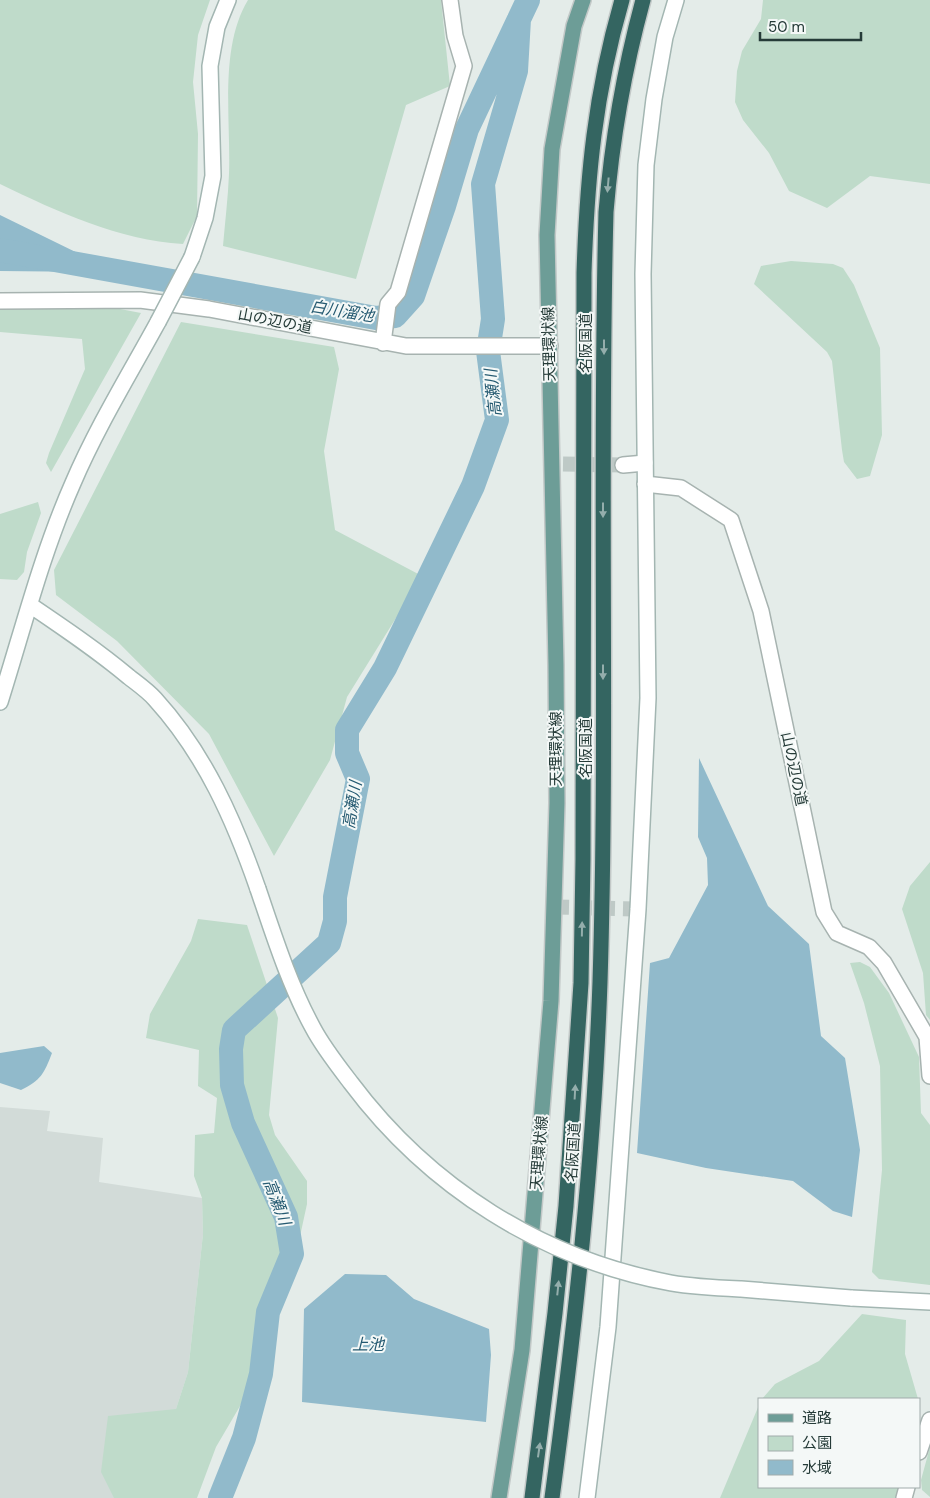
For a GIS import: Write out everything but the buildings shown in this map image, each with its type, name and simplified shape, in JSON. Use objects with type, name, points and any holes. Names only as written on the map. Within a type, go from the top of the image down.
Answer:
[{"type":"highway","name":"名阪国道","points":[[532,1498],[556,1313],[566,1206],[581,983],[584,273],[586,208],[591,149],[600,89],[622,0]]},
{"type":"highway","name":"名阪国道","points":[[552,1498],[575,1322],[586,1211],[600,984],[603,749],[604,272],[606,212],[611,151],[619,97],[643,0]]},
{"type":"highway","points":[[611,151],[637,49],[653,0]]},
{"type":"main road","name":"天理環状線","points":[[498,1498],[522,1350],[551,1002],[557,802],[558,464],[550,346],[547,235],[552,149],[574,26],[583,0]]},
{"type":"street","points":[[0,702],[30,605],[72,483],[192,256],[205,218],[213,176],[209,97],[210,66],[217,28],[228,0]]},
{"type":"street","points":[[384,343],[388,304],[398,292],[464,66],[455,36],[450,0]]},
{"type":"street","points":[[587,1498],[608,1328],[638,909],[648,698],[643,274],[646,165],[654,99],[665,37],[676,0]]},
{"type":"street","name":"山の辺の道","points":[[0,301],[140,300],[209,309],[406,346],[550,346]]},
{"type":"street","points":[[623,465],[645,463]]},
{"type":"street","name":"山の辺の道","points":[[646,484],[681,488],[731,520],[761,611],[824,912],[837,933],[869,947],[884,964],[927,1037],[930,1076]]},
{"type":"street","points":[[30,605],[101,654],[154,698],[192,747],[218,788],[242,843],[283,960],[314,1030],[375,1116],[422,1163],[456,1190],[506,1222],[547,1243],[591,1261],[671,1283],[851,1298],[930,1302]]},
{"type":"street","points":[[920,1449],[930,1420]]},
{"type":"shaded area","points":[[0,1107],[50,1111],[47,1131],[103,1138],[99,1182],[202,1198],[203,1234],[188,1372],[176,1409],[114,1498],[0,1498]]},
{"type":"green space","points":[[0,0],[210,0],[198,35],[193,82],[198,134],[197,216],[183,244],[136,237],[112,231],[44,205],[0,184]]},
{"type":"green space","points":[[248,0],[441,0],[450,86],[406,105],[356,279],[223,246],[229,174],[228,85],[230,62],[233,40],[239,19]]},
{"type":"green space","points":[[763,0],[930,0],[930,184],[870,176],[827,208],[789,191],[769,153],[743,120],[735,102],[737,71],[742,51],[761,19]]},
{"type":"green space","points":[[791,261],[833,264],[843,268],[854,285],[880,348],[882,435],[870,476],[857,479],[844,462],[832,361],[827,352],[754,284],[761,266]]},
{"type":"green space","points":[[0,307],[120,309],[141,313],[51,472],[46,463],[49,453],[85,369],[82,339],[0,332]]},
{"type":"green space","points":[[181,322],[334,347],[339,369],[324,451],[335,530],[422,576],[347,697],[330,760],[274,856],[209,734],[117,641],[56,595],[54,570]]},
{"type":"green space","points":[[38,502],[41,513],[27,552],[24,572],[17,580],[0,579],[0,514]]},
{"type":"green space","points":[[930,862],[930,1020],[926,1015],[923,973],[902,909],[910,886]]},
{"type":"green space","points":[[198,919],[247,925],[278,1018],[269,1115],[275,1135],[307,1181],[307,1204],[297,1250],[270,1305],[257,1377],[216,1447],[197,1498],[114,1498],[101,1472],[108,1416],[176,1409],[188,1372],[203,1234],[202,1198],[194,1176],[195,1135],[214,1133],[217,1098],[198,1086],[199,1050],[146,1038],[150,1014],[191,941]]},
{"type":"green space","points":[[860,962],[870,967],[889,993],[919,1057],[921,1113],[930,1125],[930,1285],[879,1279],[872,1272],[882,1170],[880,1066],[864,1003],[850,963]]},
{"type":"green space","points":[[862,1314],[906,1320],[905,1354],[918,1398],[763,1398],[775,1384],[819,1361]]},
{"type":"green space","points":[[758,1407],[758,1488],[901,1488],[897,1498],[720,1498]]},
{"type":"green space","points":[[930,1447],[930,1497],[922,1490],[921,1480]]},
{"type":"water","points":[[0,215],[98,263],[96,272],[0,271]]},
{"type":"water","points":[[699,758],[768,906],[809,944],[821,1036],[845,1058],[860,1150],[852,1217],[833,1211],[793,1181],[706,1168],[637,1153],[650,963],[669,958],[708,885],[707,858],[698,837]]},
{"type":"water","points":[[44,1046],[52,1053],[41,1076],[33,1083],[21,1090],[0,1083],[0,1053]]},
{"type":"water","name":"上池","points":[[345,1274],[386,1275],[414,1299],[489,1329],[491,1355],[486,1422],[302,1402],[304,1309]]},
{"type":"waterway","name":"白川溜池","points":[[0,250],[376,318],[395,316],[413,296],[444,206],[467,129],[528,0]]},
{"type":"waterway","name":"高瀬川","points":[[220,1498],[244,1438],[261,1374],[268,1312],[292,1254],[286,1217],[243,1123],[232,1085],[231,1049],[234,1030],[329,943],[335,921],[335,897],[358,779],[347,753],[347,730],[385,668],[473,486],[497,420],[488,351],[493,319],[483,184],[516,71],[519,19]]},
{"type":"tunnel","points":[[563,464],[623,465]]},
{"type":"tunnel","points":[[554,907],[638,909]]}]
